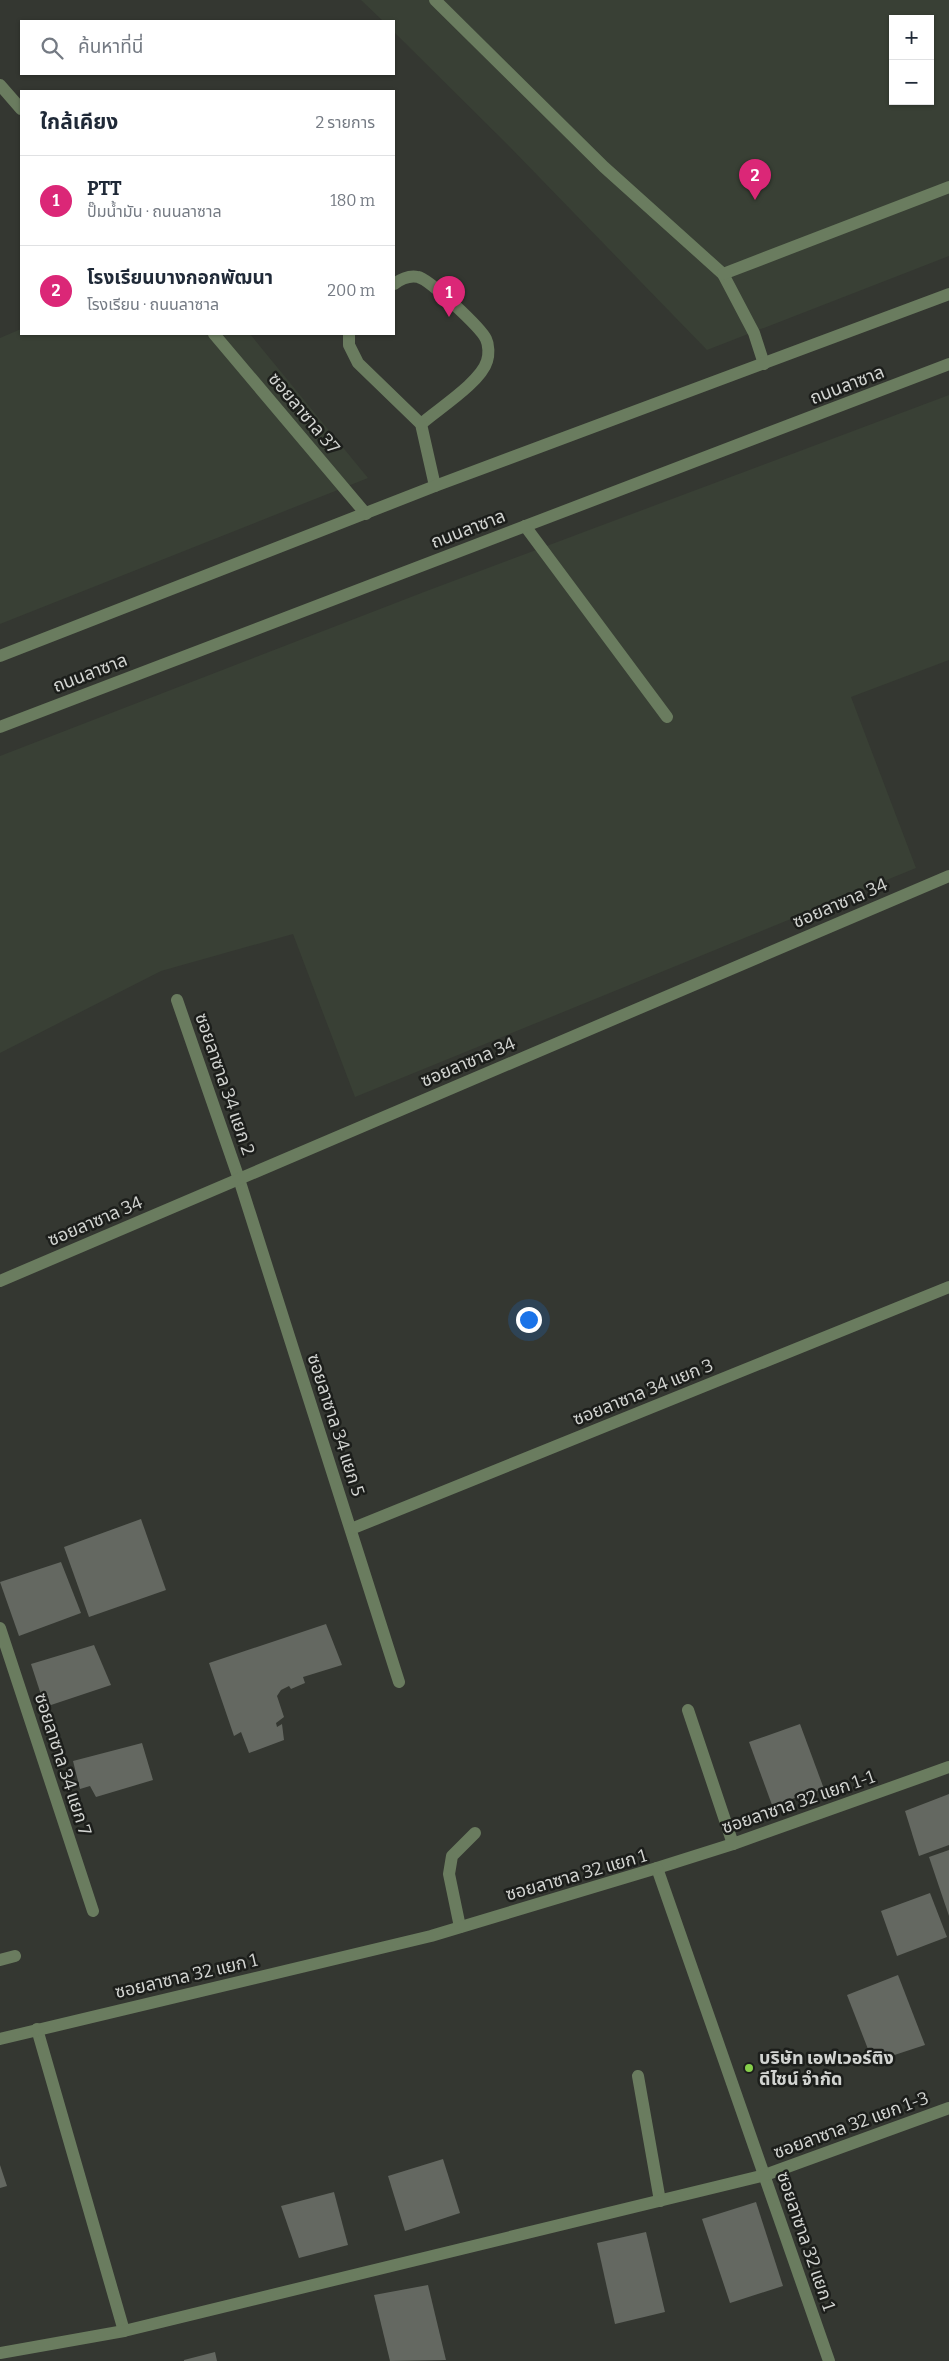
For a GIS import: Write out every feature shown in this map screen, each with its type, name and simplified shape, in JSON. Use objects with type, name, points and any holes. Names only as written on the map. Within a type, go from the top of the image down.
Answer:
[{"type":"street","points":[[435,0],[604,167],[723,274],[754,333],[764,364]]},
{"type":"street","points":[[0,84],[20,108]]},
{"type":"street","points":[[723,274],[949,187]]},
{"type":"street","points":[[395,283],[403,278],[419,277],[437,288],[486,338],[489,350],[487,362],[479,376],[421,424]]},
{"type":"street","points":[[0,656],[435,486],[949,294]]},
{"type":"street","name":"ซอยลาซาล 37","points":[[215,335],[366,514]]},
{"type":"street","points":[[349,335],[349,345],[358,363],[421,424],[435,486]]},
{"type":"street","name":"ถนนลาซาล","points":[[0,727],[949,364]]},
{"type":"street","points":[[525,526],[667,717]]},
{"type":"street","name":"ซอยลาซาล 34","points":[[0,1281],[949,876]]},
{"type":"street","name":"ซอยลาซาล 34 แยก 2","points":[[178,1000],[239,1179]]},
{"type":"street","name":"ซอยลาซาล 34 แยก 5","points":[[239,1179],[399,1682]]},
{"type":"street","name":"ซอยลาซาล 34 แยก 3","points":[[351,1529],[949,1287]]},
{"type":"street","name":"ซอยลาซาล 34 แยก 7","points":[[0,1628],[93,1911]]},
{"type":"street","points":[[688,1710],[733,1844]]},
{"type":"street","name":"ซอยลาซาล 32 แยก 1-1","points":[[657,1868],[733,1844],[949,1766]]},
{"type":"street","points":[[460,1927],[449,1874],[452,1856],[475,1833]]},
{"type":"street","name":"ซอยลาซาล 32 แยก 1","points":[[0,2039],[460,1927],[657,1868],[829,2361]]},
{"type":"street","points":[[0,1960],[15,1956]]},
{"type":"street","points":[[37,2029],[124,2331]]},
{"type":"street","points":[[638,2076],[660,2201]]},
{"type":"street","name":"ซอยลาซาล 32 แยก 1-3","points":[[0,2352],[124,2331],[764,2175],[949,2108]]},
{"type":"shaded area","points":[[361,0],[949,0],[949,256],[707,350],[507,144],[395,33],[395,20],[382,20]]},
{"type":"shaded area","points":[[20,329],[20,335],[251,335],[368,478],[0,624],[0,338]]},
{"type":"shaded area","points":[[949,395],[949,660],[851,697],[916,868],[355,1097],[293,934],[161,971],[0,1053],[0,756],[424,592]]},
{"type":"building","points":[[141,1519],[166,1590],[89,1617],[64,1547]]},
{"type":"building","points":[[61,1562],[81,1613],[19,1636],[0,1582]]},
{"type":"building","points":[[326,1624],[342,1665],[303,1677],[305,1683],[291,1689],[289,1686],[281,1690],[277,1696],[284,1717],[276,1723],[277,1727],[282,1724],[284,1740],[249,1753],[241,1732],[234,1736],[209,1663]]},
{"type":"building","points":[[94,1645],[111,1685],[45,1707],[31,1664]]},
{"type":"building","points":[[800,1724],[824,1789],[772,1805],[749,1742]]},
{"type":"building","points":[[142,1743],[153,1780],[96,1797],[90,1786],[80,1789],[73,1761]]},
{"type":"building","points":[[949,1794],[949,1845],[919,1856],[905,1811]]},
{"type":"building","points":[[949,1850],[949,1916],[929,1857]]},
{"type":"building","points":[[930,1893],[947,1937],[897,1956],[881,1911]]},
{"type":"building","points":[[898,1975],[925,2045],[873,2062],[847,1995]]},
{"type":"building","points":[[443,2159],[460,2213],[405,2231],[388,2176]]},
{"type":"building","points":[[0,2165],[7,2186],[0,2188]]},
{"type":"building","points":[[334,2192],[348,2245],[299,2258],[281,2206]]},
{"type":"building","points":[[756,2202],[783,2286],[730,2303],[702,2219]]},
{"type":"building","points":[[646,2232],[665,2312],[615,2324],[597,2243]]},
{"type":"building","points":[[428,2285],[446,2360],[390,2361],[374,2295]]},
{"type":"building","points":[[215,2352],[217,2361],[184,2361],[184,2360]]},
{"type":"place","name":"โรงเรียนบางกอกพัฒนา","points":[[755,200]]},
{"type":"place","name":"PTT","points":[[449,317]]},
{"type":"place","name":"บริษัท เอฟเวอร์ติง ดีไซน์ จำกัด","points":[[749,2068]]}]
